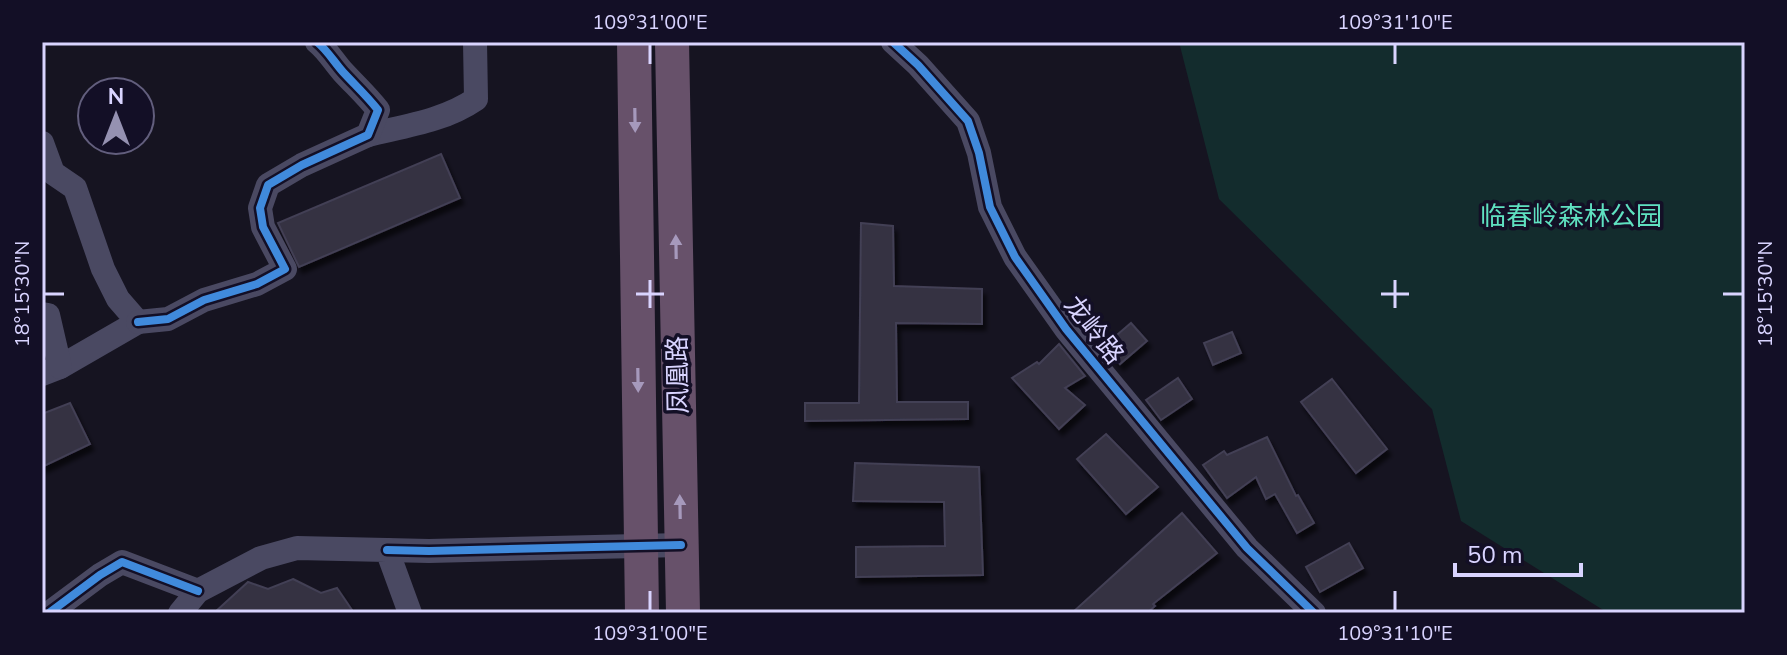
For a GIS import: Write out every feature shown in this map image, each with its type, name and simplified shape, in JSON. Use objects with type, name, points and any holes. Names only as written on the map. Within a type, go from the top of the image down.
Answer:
[{"type":"highway","name":"凤凰路","points":[[634,42],[642,613]]},
{"type":"highway","name":"凤凰路","points":[[672,42],[683,613]]},
{"type":"street","points":[[42,314],[48,315],[51,370],[138,322],[168,319],[204,300],[257,284],[285,269],[263,227],[260,208],[268,185],[302,165],[368,135],[424,123],[476,99],[475,42]]},
{"type":"street","name":"龙岭路","points":[[893,42],[968,121],[979,153],[990,207],[1015,257],[1066,329],[1247,548],[1314,613]]},
{"type":"street","points":[[331,45],[342,71],[363,90],[378,110],[368,135]]},
{"type":"street","points":[[42,143],[53,173],[75,188],[103,269],[118,299],[138,322]]},
{"type":"street","points":[[180,613],[198,591],[261,558],[297,548],[387,550],[681,545]]},
{"type":"street","points":[[387,550],[410,613]]},
{"type":"street","points":[[49,613],[122,562],[198,591]]},
{"type":"green space","name":"临春岭森林公园","points":[[1179,42],[1745,42],[1745,613],[1608,613],[1461,521],[1432,409],[1219,199]]},
{"type":"building","points":[[441,154],[460,198],[299,267],[278,223]]},
{"type":"building","points":[[861,223],[893,226],[894,286],[982,289],[982,324],[896,323],[897,402],[968,402],[968,419],[805,421],[805,403],[859,403]]},
{"type":"building","points":[[1131,323],[1147,341],[1120,364],[1104,346]]},
{"type":"building","points":[[1232,332],[1241,353],[1213,365],[1204,343]]},
{"type":"building","points":[[1059,344],[1085,376],[1065,388],[1085,405],[1059,429],[1012,378],[1037,362],[1039,364]]},
{"type":"building","points":[[1178,378],[1192,399],[1161,420],[1146,400]]},
{"type":"building","points":[[1332,379],[1387,449],[1356,473],[1301,402]]},
{"type":"building","points":[[70,403],[90,444],[42,467],[42,414]]},
{"type":"building","points":[[1106,434],[1158,487],[1126,514],[1077,459]]},
{"type":"building","points":[[1267,437],[1296,496],[1314,523],[1297,533],[1275,494],[1266,499],[1256,477],[1227,498],[1203,465],[1224,451],[1227,455]]},
{"type":"building","points":[[855,463],[979,467],[983,575],[856,577],[856,547],[945,546],[944,502],[853,501]]},
{"type":"building","points":[[1182,513],[1217,553],[1153,604],[1155,606],[1147,613],[1072,613]]},
{"type":"building","points":[[1349,543],[1363,568],[1320,592],[1306,567]]},
{"type":"building","points":[[293,579],[321,593],[337,588],[354,613],[214,613],[248,582],[268,589]]},
{"type":"cycle path","points":[[138,322],[168,319],[204,300],[257,284],[285,269],[263,227],[260,208],[268,185],[302,165],[368,135],[378,110],[317,42]]},
{"type":"cycle path","points":[[893,42],[968,121],[979,153],[990,207],[1015,257],[1066,329],[1247,548],[1314,613]]},
{"type":"cycle path","points":[[387,550],[681,545]]},
{"type":"cycle path","points":[[49,613],[122,562],[198,591]]}]
